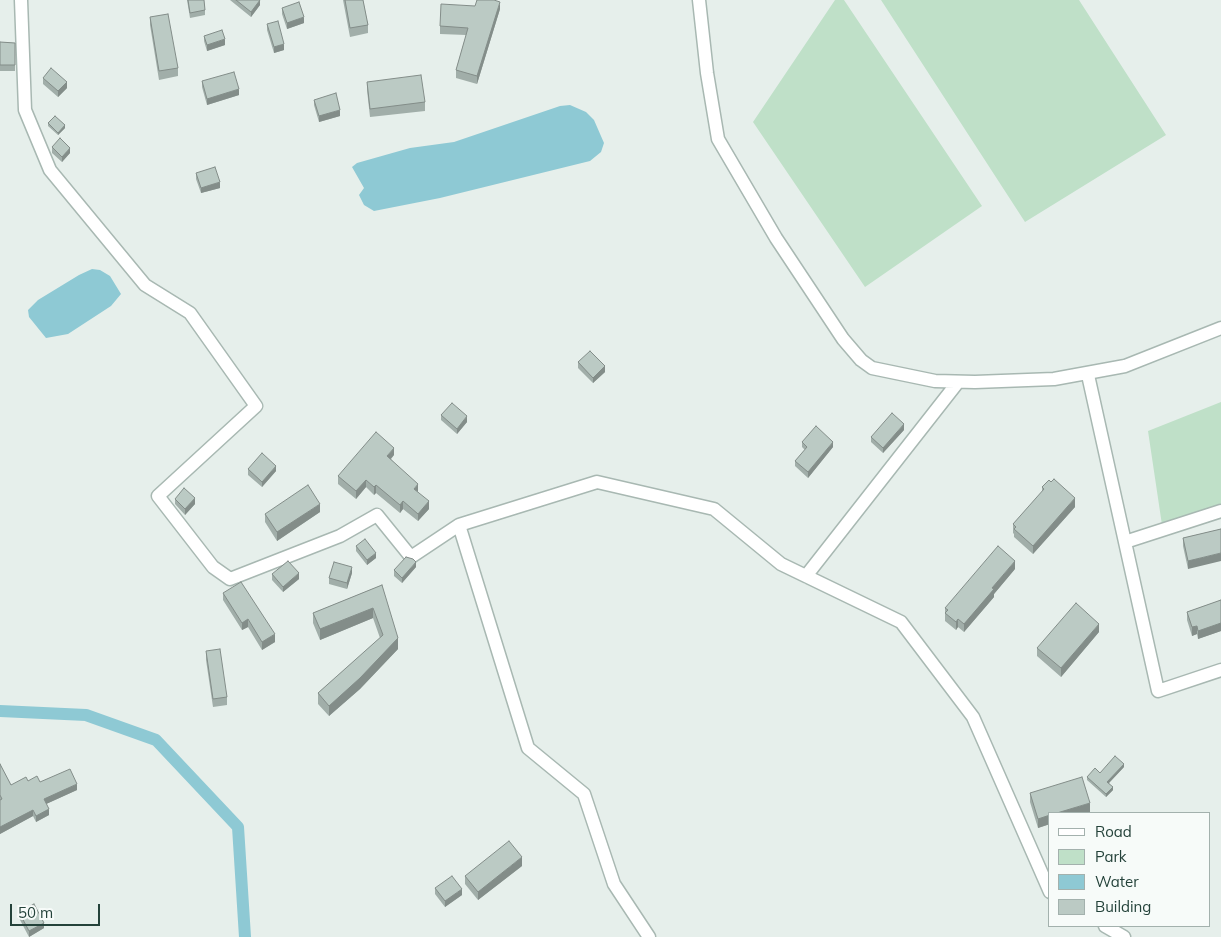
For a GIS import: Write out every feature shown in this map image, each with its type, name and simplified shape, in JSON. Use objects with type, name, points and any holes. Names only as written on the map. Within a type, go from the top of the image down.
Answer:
[{"type":"street","points":[[20,0],[25,110],[50,170],[145,286],[190,313],[256,406],[158,496],[213,567],[230,579],[340,536],[377,515],[411,557],[459,525],[597,482],[714,509],[781,564],[901,622],[973,717],[1048,887]]},
{"type":"street","points":[[699,0],[707,73],[718,140],[776,238],[843,339],[861,360],[872,368],[905,376],[958,382],[1054,379],[1125,366],[1221,328]]},
{"type":"street","points":[[1088,374],[1158,692],[1221,670]]},
{"type":"street","points":[[806,576],[958,382]]},
{"type":"street","points":[[1125,542],[1221,511]]},
{"type":"street","points":[[459,525],[528,748],[584,794],[614,884],[648,937]]},
{"type":"street","points":[[1107,927],[1124,937]]},
{"type":"green space","points":[[835,0],[844,0],[982,206],[865,287],[753,122]]},
{"type":"green space","points":[[881,0],[1079,0],[1166,135],[1025,222]]},
{"type":"green space","points":[[1221,402],[1221,505],[1162,525],[1148,431]]},
{"type":"water","points":[[570,105],[586,112],[594,120],[604,143],[601,152],[590,161],[440,198],[374,211],[364,205],[359,195],[364,188],[352,167],[357,163],[410,148],[454,142],[560,106]]},
{"type":"water","points":[[92,269],[100,270],[110,276],[121,294],[111,306],[68,334],[46,338],[29,317],[28,310],[38,300]]},
{"type":"building","points":[[188,0],[204,0],[205,10],[190,13]]},
{"type":"building","points":[[236,0],[260,0],[251,12]]},
{"type":"building","points":[[345,0],[363,0],[368,25],[350,28]]},
{"type":"building","points":[[477,0],[500,2],[477,76],[456,70],[468,28],[440,26],[441,4],[475,6]]},
{"type":"building","points":[[299,2],[304,17],[287,23],[282,8]]},
{"type":"building","points":[[168,14],[178,68],[159,71],[150,17]]},
{"type":"building","points":[[278,21],[284,44],[274,47],[267,24]]},
{"type":"building","points":[[222,30],[225,39],[207,45],[204,36]]},
{"type":"building","points":[[0,42],[15,43],[15,65],[0,65]]},
{"type":"building","points":[[51,68],[67,82],[58,91],[43,78]]},
{"type":"building","points":[[234,72],[239,89],[207,99],[202,81]]},
{"type":"building","points":[[421,75],[425,102],[370,109],[367,82]]},
{"type":"building","points":[[336,93],[340,110],[319,116],[314,100]]},
{"type":"building","points":[[55,116],[65,125],[58,133],[48,123]]},
{"type":"building","points":[[60,138],[70,148],[62,157],[52,147]]},
{"type":"building","points":[[215,167],[220,182],[201,188],[196,173]]},
{"type":"building","points":[[590,351],[605,366],[593,378],[578,362]]},
{"type":"building","points":[[452,403],[467,416],[457,429],[441,415]]},
{"type":"building","points":[[892,413],[904,424],[883,448],[871,437]]},
{"type":"building","points":[[816,426],[833,442],[808,472],[795,461],[807,447],[802,442]]},
{"type":"building","points":[[376,432],[394,448],[387,456],[418,484],[414,489],[429,501],[418,514],[403,501],[400,505],[376,485],[374,487],[366,480],[356,491],[338,476]]},
{"type":"building","points":[[262,453],[276,466],[262,482],[248,469]]},
{"type":"building","points":[[1054,479],[1075,498],[1033,546],[1014,529],[1016,527],[1013,524],[1044,489],[1042,487],[1049,480],[1051,482]]},
{"type":"building","points":[[308,485],[320,504],[277,532],[265,514]]},
{"type":"building","points":[[184,488],[195,498],[185,509],[175,499]]},
{"type":"building","points":[[1221,529],[1221,553],[1188,561],[1183,538]]},
{"type":"building","points":[[365,539],[376,553],[367,560],[356,546]]},
{"type":"building","points":[[998,546],[1015,561],[964,624],[958,619],[956,622],[945,613],[948,610],[945,608]]},
{"type":"building","points":[[406,557],[416,562],[402,578],[394,570]]},
{"type":"building","points":[[288,561],[299,573],[283,587],[272,574]]},
{"type":"building","points":[[334,562],[352,567],[347,583],[329,578]]},
{"type":"building","points":[[241,582],[275,634],[262,642],[248,619],[242,623],[223,593]]},
{"type":"building","points":[[382,585],[398,638],[360,678],[329,706],[318,693],[383,635],[373,608],[320,629],[313,613]]},
{"type":"building","points":[[1221,600],[1221,623],[1198,631],[1197,626],[1192,627],[1187,612]]},
{"type":"building","points":[[1076,603],[1099,624],[1061,668],[1037,648]]},
{"type":"building","points":[[220,649],[227,697],[213,699],[206,651]]},
{"type":"building","points":[[1115,756],[1124,764],[1107,782],[1113,787],[1106,794],[1087,777],[1095,768],[1100,773]]},
{"type":"building","points":[[0,764],[11,785],[26,777],[28,781],[37,776],[40,782],[70,769],[77,784],[44,799],[49,809],[36,816],[33,810],[0,827],[0,800],[2,799],[0,795]]},
{"type":"building","points":[[1082,777],[1090,803],[1060,812],[1048,812],[1048,816],[1038,819],[1030,793]]},
{"type":"building","points":[[509,841],[522,857],[478,892],[465,876]]},
{"type":"building","points":[[452,876],[462,889],[445,901],[435,888]]},
{"type":"building","points":[[34,904],[44,923],[29,931],[19,912]]},
{"type":"waterway","points":[[0,711],[86,715],[156,740],[238,827],[245,937]]}]
